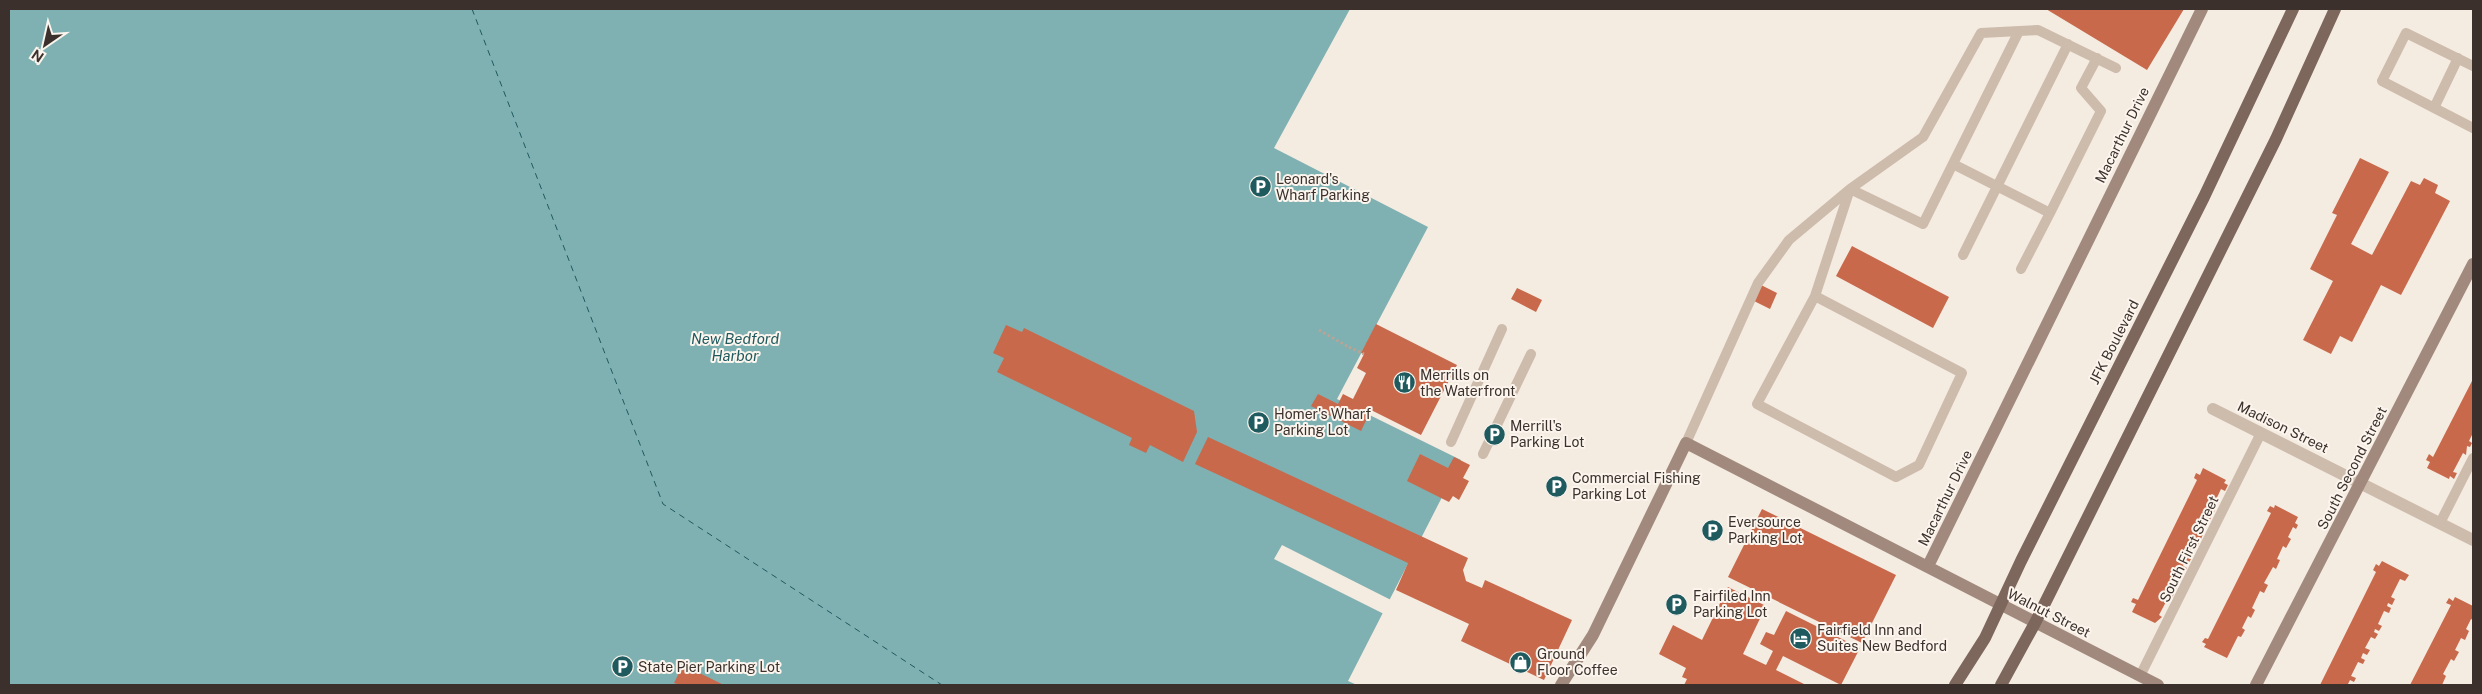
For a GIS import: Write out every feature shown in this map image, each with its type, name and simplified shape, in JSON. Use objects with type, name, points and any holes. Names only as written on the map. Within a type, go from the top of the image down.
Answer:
[{"type":"main road","name":"JFK Boulevard","points":[[1955,685],[1980,649],[2000,605],[2204,197],[2293,9]]},
{"type":"main road","points":[[2001,685],[2035,623],[2276,139],[2335,9]]},
{"type":"street","name":"Macarthur Drive","points":[[1686,443],[1928,566],[2202,9]]},
{"type":"street","name":"South Second Street","points":[[2256,685],[2473,264]]},
{"type":"street","name":"Madison Street","points":[[2213,409],[2473,540]]},
{"type":"street","points":[[1561,685],[1593,635],[1686,443]]},
{"type":"street","name":"Walnut Street","points":[[1928,566],[2000,605],[2158,685]]},
{"type":"lane","points":[[1686,443],[1758,283],[1789,240],[1850,189],[1923,137],[1981,33],[2038,30],[2116,68]]},
{"type":"lane","points":[[1850,189],[1923,224],[2019,31]]},
{"type":"lane","points":[[2473,66],[2406,33],[2382,81],[2473,128]]},
{"type":"lane","points":[[1963,255],[2068,44]]},
{"type":"lane","points":[[2021,269],[2101,112],[2081,88],[2097,58]]},
{"type":"lane","points":[[2434,108],[2458,58]]},
{"type":"lane","points":[[1953,164],[2050,213]]},
{"type":"lane","points":[[1815,296],[1962,373],[1919,465],[1896,477],[1757,404],[1815,296],[1850,189]]},
{"type":"lane","points":[[1451,442],[1502,329]]},
{"type":"lane","points":[[1483,454],[1531,354]]},
{"type":"lane","name":"South First Street","points":[[2140,676],[2261,433]]},
{"type":"lane","points":[[2440,523],[2473,458]]},
{"type":"path","points":[[1319,330],[1350,348]]},
{"type":"path","points":[[1345,345],[1364,354]]},
{"type":"water","name":"New Bedford Harbor","points":[[9,9],[1350,9],[1274,148],[1428,227],[1337,399],[1461,460],[1348,681],[1357,685],[9,685]]},
{"type":"pier","points":[[1282,545],[1391,600],[1384,614],[1274,559]]},
{"type":"building","points":[[2046,9],[2184,9],[2147,70]]},
{"type":"building","points":[[2360,158],[2389,172],[2351,244],[2372,255],[2411,181],[2420,185],[2424,178],[2438,185],[2435,193],[2450,201],[2401,295],[2381,285],[2352,342],[2340,336],[2331,354],[2303,340],[2333,281],[2310,269],[2337,215],[2332,213]]},
{"type":"building","points":[[1852,246],[1949,297],[1933,328],[1836,276]]},
{"type":"building","points":[[1761,285],[1777,293],[1770,309],[1754,301]]},
{"type":"building","points":[[1517,288],[1542,300],[1536,312],[1511,299]]},
{"type":"building","name":"Merrills on the Waterfront","points":[[1376,324],[1457,365],[1421,435],[1371,410],[1361,431],[1311,406],[1318,394],[1338,404],[1343,394],[1353,399],[1366,373],[1357,368],[1364,354],[1361,353]]},
{"type":"building","points":[[1006,325],[1022,332],[1024,328],[1194,411],[1197,432],[1183,462],[1150,445],[1146,453],[1129,445],[1132,438],[997,372],[1004,358],[993,353]]},
{"type":"building","points":[[2473,379],[2473,433],[2469,441],[2472,443],[2470,447],[2467,446],[2466,455],[2463,453],[2453,472],[2457,473],[2454,479],[2450,476],[2449,479],[2427,468],[2430,462],[2426,460],[2429,454],[2433,457]]},
{"type":"building","points":[[1208,437],[1468,558],[1463,570],[1466,581],[1482,588],[1485,580],[1572,620],[1544,680],[1461,641],[1469,624],[1396,590],[1408,563],[1195,464]]},
{"type":"building","points":[[1420,454],[1448,468],[1454,457],[1470,465],[1463,478],[1469,481],[1459,500],[1453,496],[1449,502],[1407,481]]},
{"type":"building","points":[[2203,468],[2226,480],[2224,483],[2228,485],[2225,491],[2221,489],[2213,506],[2216,507],[2214,512],[2211,510],[2209,514],[2212,515],[2210,520],[2207,519],[2200,533],[2203,534],[2201,539],[2198,537],[2196,541],[2199,543],[2196,548],[2193,547],[2187,558],[2191,559],[2188,564],[2185,562],[2183,566],[2187,568],[2185,572],[2181,571],[2175,583],[2178,585],[2175,590],[2172,589],[2170,592],[2174,594],[2171,599],[2168,598],[2159,615],[2162,617],[2155,623],[2132,612],[2136,604],[2131,602],[2133,598],[2138,600],[2197,480],[2194,478],[2196,473],[2200,475]]},
{"type":"building","points":[[2275,505],[2298,517],[2295,523],[2298,525],[2296,529],[2293,527],[2288,537],[2291,539],[2286,548],[2283,546],[2277,559],[2280,560],[2276,569],[2273,567],[2264,583],[2268,585],[2264,593],[2260,591],[2252,608],[2255,610],[2251,618],[2248,616],[2242,628],[2245,630],[2241,637],[2238,636],[2227,658],[2204,647],[2206,644],[2202,642],[2205,638],[2208,639],[2271,513],[2267,511],[2270,506],[2274,508]]},
{"type":"building","points":[[1762,509],[1896,575],[1862,643],[1728,577]]},
{"type":"building","points":[[2382,561],[2409,575],[2405,581],[2400,579],[2391,597],[2395,599],[2392,605],[2388,603],[2387,606],[2391,608],[2389,613],[2384,611],[2378,624],[2382,626],[2379,631],[2375,629],[2374,632],[2378,634],[2375,639],[2371,637],[2365,648],[2370,650],[2367,655],[2363,653],[2361,658],[2365,660],[2363,664],[2358,662],[2351,676],[2356,678],[2354,682],[2350,680],[2348,684],[2351,685],[2320,685],[2376,572],[2373,570],[2376,564],[2379,566]]},
{"type":"building","name":"Fairfield Inn and Suites New Bedford","points":[[1728,587],[1766,606],[1743,654],[1766,665],[1773,651],[1760,644],[1766,632],[1774,635],[1786,611],[1860,648],[1841,685],[1783,656],[1776,670],[1806,685],[1684,685],[1687,679],[1682,677],[1686,668],[1659,654],[1673,625],[1702,640]]},
{"type":"building","points":[[2455,597],[2473,606],[2473,620],[2471,619],[2466,629],[2469,631],[2465,640],[2461,638],[2455,650],[2459,652],[2454,661],[2451,659],[2443,674],[2446,676],[2442,685],[2410,685],[2451,605],[2446,603],[2449,598],[2453,601]]},
{"type":"building","points":[[683,665],[724,685],[680,685],[674,683]]},
{"type":"ferry route","points":[[472,9],[663,504],[942,685]]},
{"type":"place","name":"Leonard's Wharf Parking","points":[[1260,187]]},
{"type":"place","name":"Merrills on the Waterfront","points":[[1404,383]]},
{"type":"place","name":"Homer's Wharf Parking Lot","points":[[1258,422]]},
{"type":"place","name":"Merrill's Parking Lot","points":[[1494,434]]},
{"type":"place","name":"Commercial Fishing Parking Lot","points":[[1556,486]]},
{"type":"place","name":"Eversource Parking Lot","points":[[1712,530]]},
{"type":"place","name":"Fairfiled Inn Parking Lot","points":[[1677,604]]},
{"type":"place","name":"Fairfield Inn and Suites New Bedford","points":[[1801,638]]},
{"type":"place","name":"Ground Floor Coffee","points":[[1521,662]]},
{"type":"place","name":"State Pier Parking Lot","points":[[622,667]]}]
